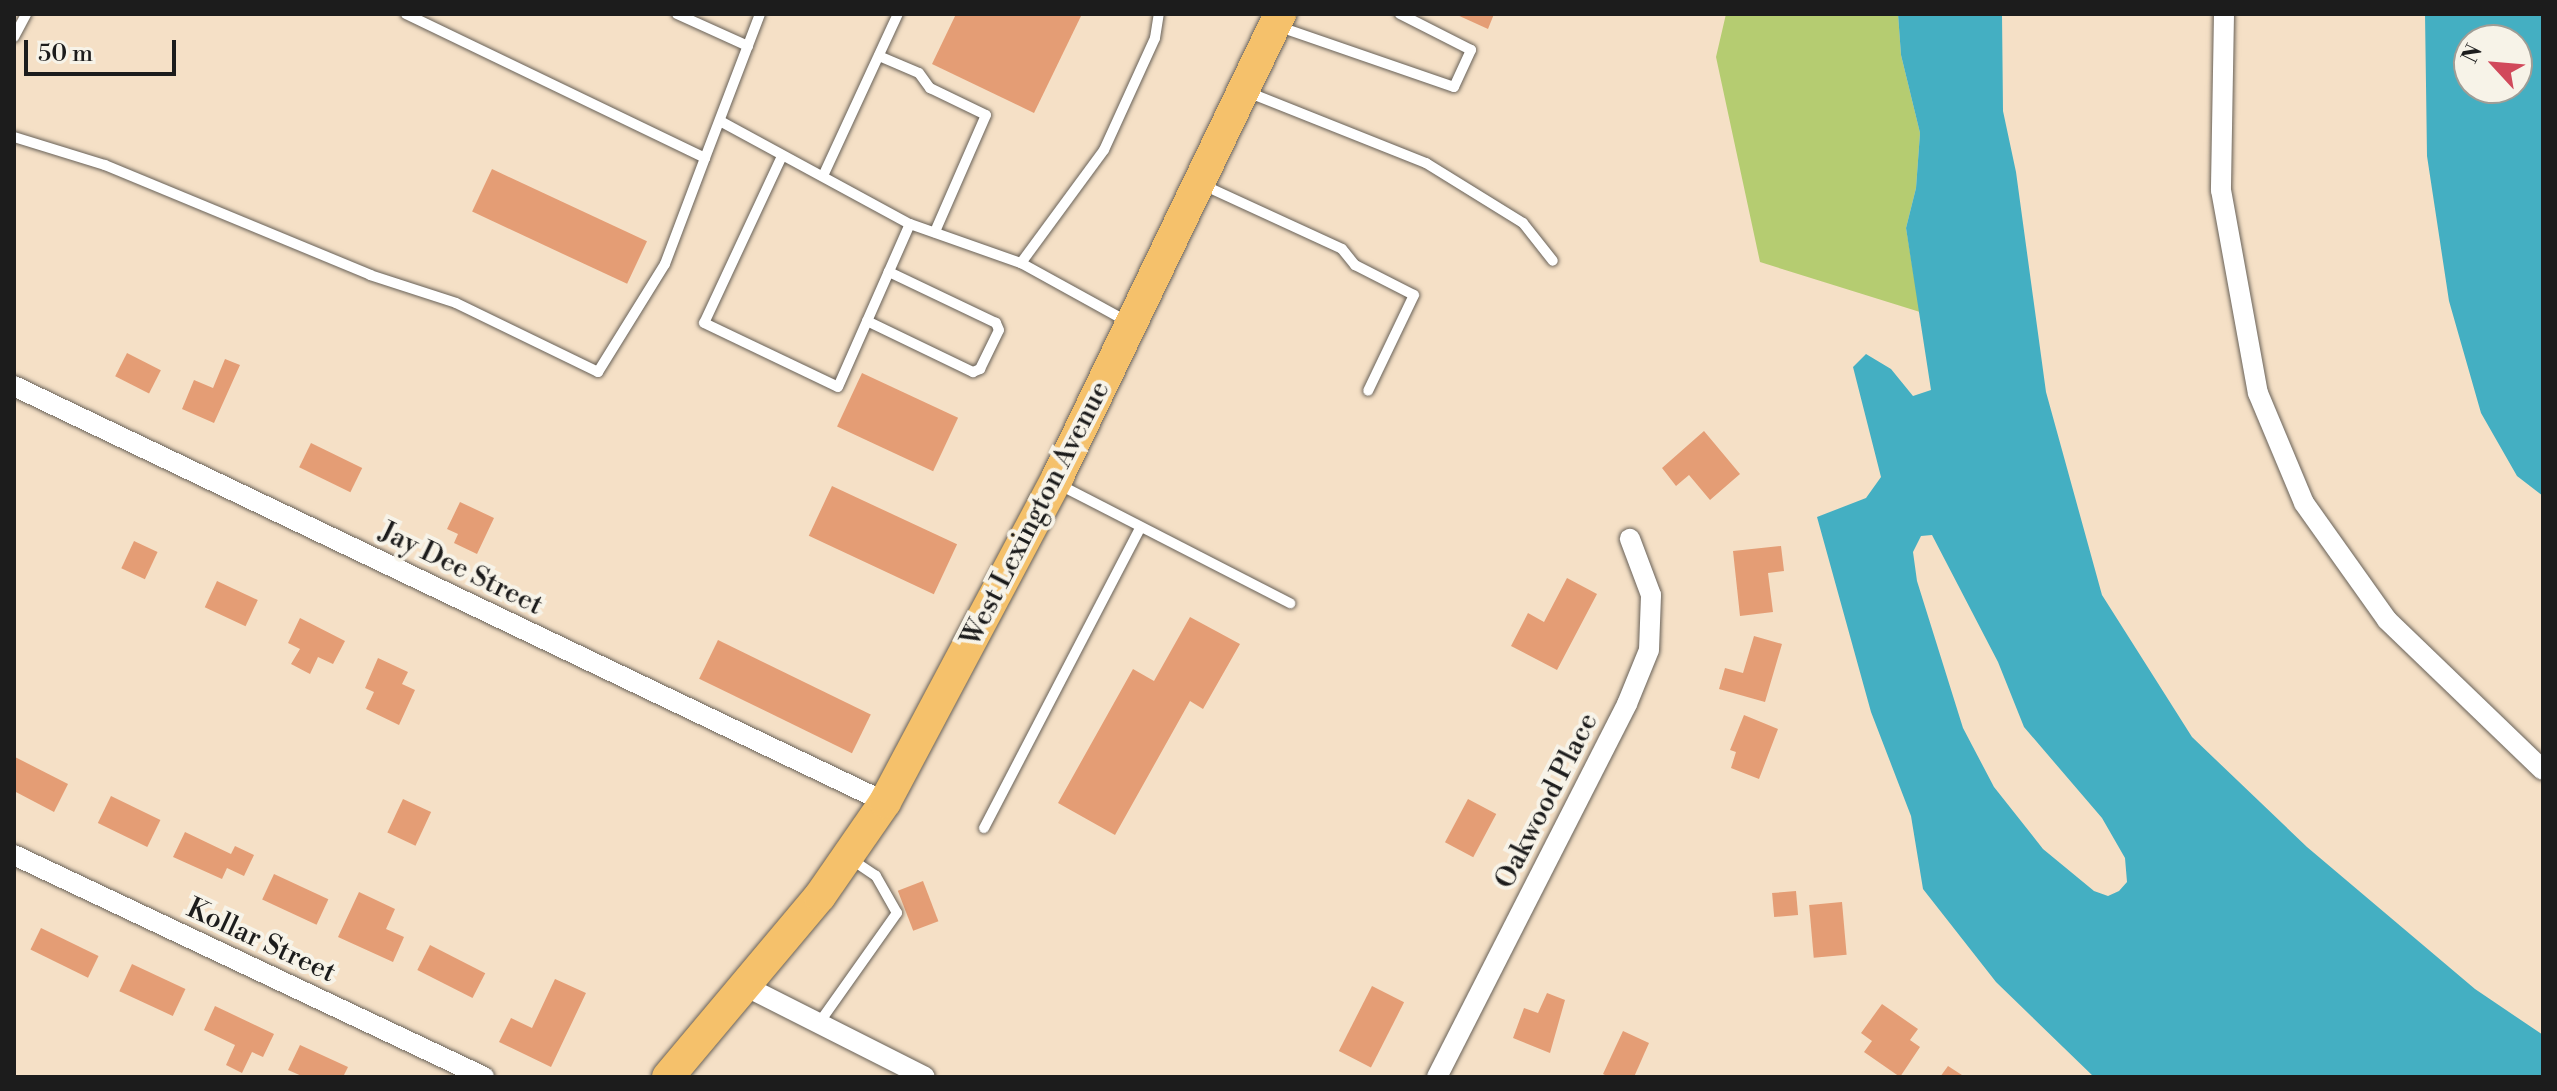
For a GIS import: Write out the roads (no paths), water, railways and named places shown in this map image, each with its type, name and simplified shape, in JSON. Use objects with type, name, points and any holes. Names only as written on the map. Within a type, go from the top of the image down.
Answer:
[{"type":"main road","name":"West Lexington Avenue","points":[[668,1077],[747,987],[848,858],[885,802],[1055,482],[1277,20]]},
{"type":"street","points":[[2224,14],[2221,190],[2258,393],[2304,503],[2387,620],[2543,770]]},
{"type":"street","name":"Jay Dee Street","points":[[14,386],[885,802]]},
{"type":"street","name":"Oakwood Place","points":[[1437,1077],[1627,704],[1649,650],[1651,595],[1630,539]]},
{"type":"street","name":"Kollar Street","points":[[14,855],[484,1077]]},
{"type":"street","points":[[747,987],[925,1077]]},
{"type":"lane","points":[[14,37],[26,14]]},
{"type":"lane","points":[[406,14],[705,158]]},
{"type":"lane","points":[[677,14],[748,46]]},
{"type":"lane","points":[[14,137],[105,165],[370,275],[456,303],[598,372],[665,264],[760,14]]},
{"type":"lane","points":[[823,176],[898,14]]},
{"type":"lane","points":[[1021,263],[1104,150],[1155,38],[1159,14]]},
{"type":"lane","points":[[1277,20],[1454,87],[1471,50],[1400,14]]},
{"type":"lane","points":[[879,56],[919,73],[930,88],[986,115],[935,232]]},
{"type":"lane","points":[[1244,90],[1426,163],[1523,223],[1553,261]]},
{"type":"lane","points":[[720,121],[910,224],[1021,263],[1133,324]]},
{"type":"lane","points":[[782,156],[704,323],[838,387],[910,224]]},
{"type":"lane","points":[[1200,183],[1342,249],[1355,265],[1414,295],[1368,391]]},
{"type":"lane","points":[[867,321],[973,372],[980,369],[999,330],[996,323],[889,272]]},
{"type":"lane","points":[[1055,482],[1290,603]]},
{"type":"lane","points":[[984,828],[1141,527]]},
{"type":"lane","points":[[819,1023],[897,913],[876,876],[848,858]]},
{"type":"water","points":[[1898,14],[2002,14],[2003,111],[2016,172],[2046,392],[2102,595],[2192,737],[2307,847],[2475,989],[2543,1035],[2543,1077],[2094,1077],[1996,982],[1923,889],[1911,816],[1871,712],[1817,517],[1866,498],[1881,477],[1853,367],[1866,354],[1891,369],[1913,396],[1931,390],[1906,228],[1916,188],[1920,133],[1901,55]],"holes":[[[1932,535],[1998,662],[2024,727],[2102,818],[2125,858],[2127,882],[2119,891],[2108,896],[2094,891],[2043,849],[1994,787],[1963,728],[1917,581],[1913,552],[1921,536]]]},
{"type":"water","points":[[2425,14],[2543,14],[2543,496],[2517,476],[2481,413],[2449,301],[2427,156]]}]
